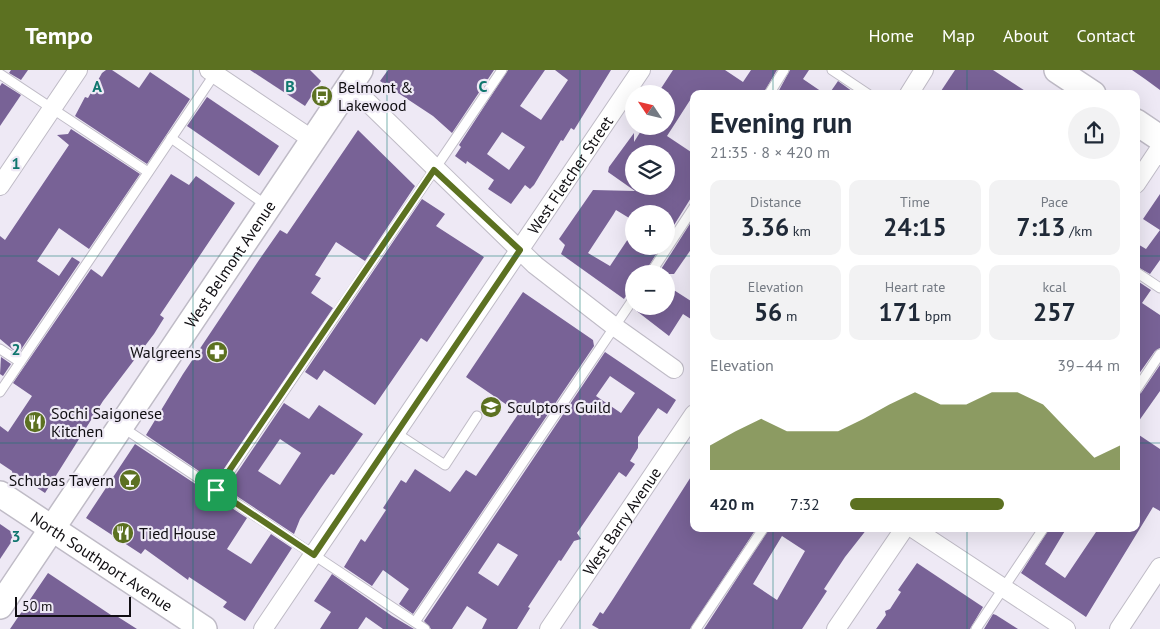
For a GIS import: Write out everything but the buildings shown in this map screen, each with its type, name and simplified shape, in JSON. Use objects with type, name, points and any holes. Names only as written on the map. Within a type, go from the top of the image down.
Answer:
[{"type":"main road","points":[[1057,70],[1087,90]]},
{"type":"main road","name":"West Belmont Avenue","points":[[0,606],[122,427],[355,77]]},
{"type":"main road","points":[[1140,125],[1160,138]]},
{"type":"main road","name":"North Southport Avenue","points":[[0,494],[204,629]]},
{"type":"street","points":[[0,186],[78,70]]},
{"type":"street","name":"West Fletcher Street","points":[[263,629],[642,70]]},
{"type":"street","points":[[911,90],[924,70]]},
{"type":"street","points":[[214,71],[313,140]]},
{"type":"street","points":[[355,77],[434,170],[535,265],[614,327],[674,369]]},
{"type":"street","points":[[1140,178],[1160,148]]},
{"type":"street","name":"West Barry Avenue","points":[[550,629],[690,420]]},
{"type":"street","points":[[836,629],[902,532]]},
{"type":"street","points":[[919,532],[1066,629]]},
{"type":"street","points":[[1119,629],[1160,567]]},
{"type":"lane","points":[[216,490],[502,70]]},
{"type":"lane","points":[[772,90],[784,70]]},
{"type":"lane","points":[[832,70],[862,90]]},
{"type":"lane","points":[[0,392],[214,71]]},
{"type":"lane","points":[[0,74],[148,172]]},
{"type":"lane","points":[[171,138],[269,206]]},
{"type":"lane","points":[[656,265],[690,213]]},
{"type":"lane","points":[[1140,275],[1160,288]]},
{"type":"lane","points":[[415,622],[625,311]]},
{"type":"lane","points":[[0,349],[20,362]]},
{"type":"lane","points":[[1140,384],[1160,354]]},
{"type":"lane","points":[[396,433],[445,465],[477,416]]},
{"type":"lane","points":[[122,427],[425,629]]},
{"type":"lane","points":[[696,629],[761,532]]},
{"type":"lane","points":[[976,629],[1041,532]]},
{"type":"place","name":"Belmont & Lakewood","points":[[322,96]]},
{"type":"place","name":"Walgreens","points":[[217,352]]},
{"type":"place","name":"Sculptors Guild","points":[[491,407]]},
{"type":"place","name":"Sochi Saigonese Kitchen","points":[[35,422]]},
{"type":"place","name":"Schubas Tavern","points":[[130,480]]},
{"type":"place","name":"Tied House","points":[[123,533]]},
{"type":"route","points":[[434,170],[520,250],[314,555],[216,490],[434,170]]}]
